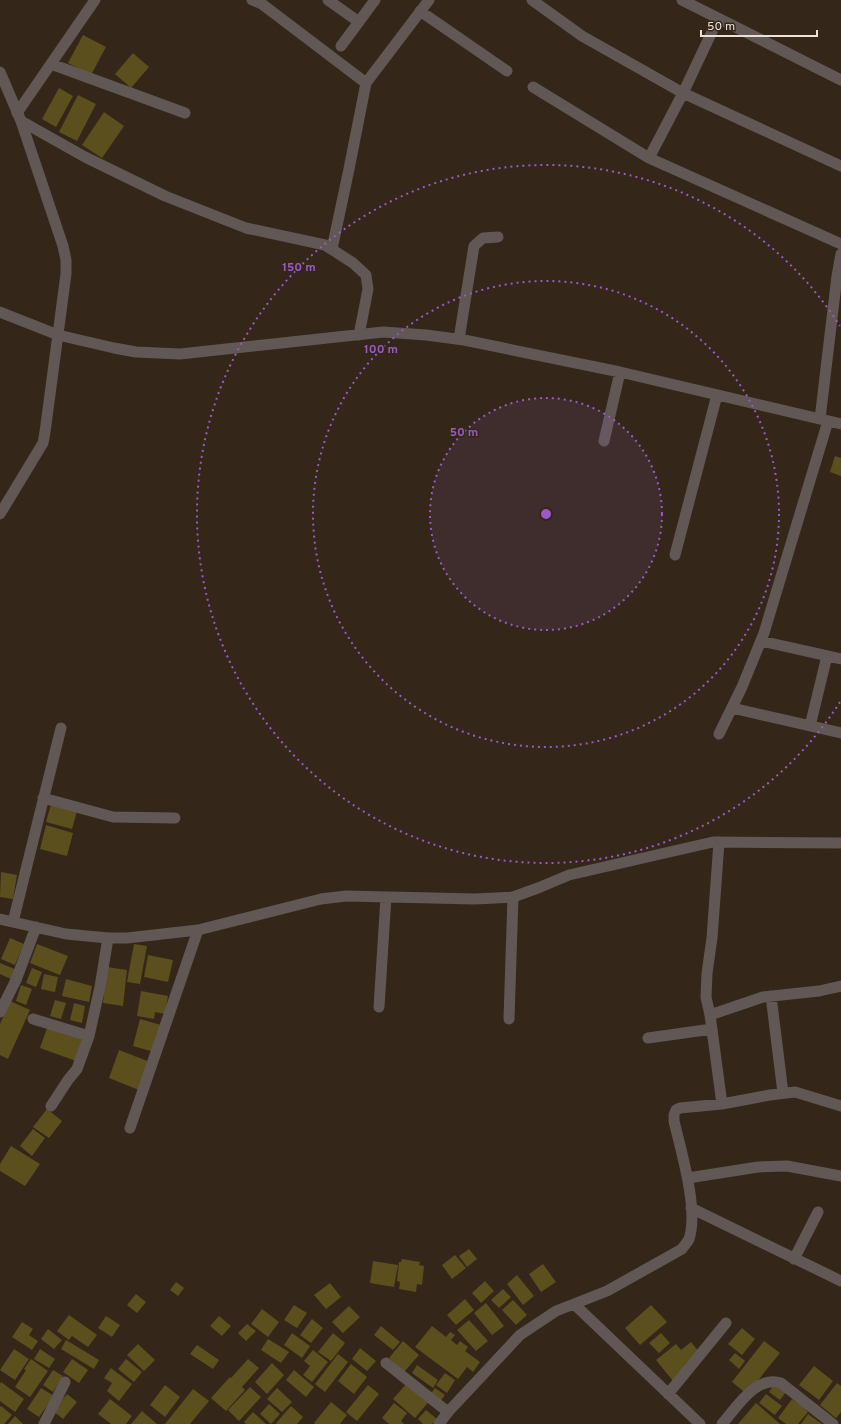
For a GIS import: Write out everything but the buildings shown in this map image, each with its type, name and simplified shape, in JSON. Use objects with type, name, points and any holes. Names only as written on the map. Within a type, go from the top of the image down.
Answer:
[{"type":"street","points":[[19,117],[51,64],[95,0]]},
{"type":"street","points":[[252,0],[262,4],[366,83]]},
{"type":"street","points":[[328,0],[358,22]]},
{"type":"street","points":[[341,46],[375,0]]},
{"type":"street","points":[[332,249],[366,83],[429,0]]},
{"type":"street","points":[[532,0],[582,36],[683,92],[841,166]]},
{"type":"street","points":[[682,0],[841,80]]},
{"type":"street","points":[[420,11],[507,71]]},
{"type":"street","points":[[649,158],[718,19]]},
{"type":"street","points":[[51,64],[185,113]]},
{"type":"street","points":[[0,72],[19,117],[63,246],[66,260],[66,274],[45,432],[42,443],[0,514]]},
{"type":"street","points":[[532,87],[649,158],[841,244]]},
{"type":"street","points":[[19,117],[85,157],[165,196],[246,228],[325,245],[332,249],[353,263],[366,275],[368,288],[359,335]]},
{"type":"street","points":[[458,339],[474,246],[483,238],[498,237]]},
{"type":"street","points":[[719,734],[761,641],[824,420],[837,276],[841,254]]},
{"type":"street","points":[[0,312],[58,335],[136,352],[180,354],[383,332],[426,334],[458,339],[620,372],[841,424]]},
{"type":"street","points":[[604,441],[620,372]]},
{"type":"street","points":[[675,555],[717,395]]},
{"type":"street","points":[[761,641],[841,659]]},
{"type":"street","points":[[810,726],[827,656]]},
{"type":"street","points":[[732,708],[841,733]]},
{"type":"street","points":[[13,922],[61,728]]},
{"type":"street","points":[[44,798],[113,817],[175,818]]},
{"type":"street","points":[[0,919],[66,934],[108,938],[128,938],[198,930],[321,899],[346,896],[475,899],[513,897],[569,875],[713,842],[841,843]]},
{"type":"street","points":[[719,842],[706,996],[722,1104]]},
{"type":"street","points":[[379,1007],[386,897]]},
{"type":"street","points":[[509,1019],[513,897]]},
{"type":"street","points":[[0,1012],[16,980],[36,927]]},
{"type":"street","points":[[130,1128],[198,930]]},
{"type":"street","points":[[51,1106],[77,1069],[89,1036],[100,987],[108,938]]},
{"type":"street","points":[[710,1015],[763,997],[819,991],[841,986]]},
{"type":"street","points":[[771,996],[783,1093]]},
{"type":"street","points":[[33,1019],[89,1036]]},
{"type":"street","points":[[648,1038],[712,1029]]},
{"type":"street","points":[[439,1424],[448,1412],[520,1335],[556,1311],[607,1291],[682,1249],[688,1241],[690,1232],[691,1208],[688,1178],[674,1121],[676,1110],[680,1108],[722,1104],[796,1092],[841,1106]]},
{"type":"street","points":[[688,1178],[758,1167],[787,1166],[841,1176]]},
{"type":"street","points":[[691,1208],[841,1282]]},
{"type":"street","points":[[794,1259],[818,1212]]},
{"type":"street","points":[[574,1304],[700,1424]]},
{"type":"street","points":[[668,1394],[726,1323]]},
{"type":"street","points":[[386,1363],[448,1412]]},
{"type":"street","points":[[722,1424],[754,1388],[774,1380],[781,1383],[833,1424]]},
{"type":"street","points":[[44,1424],[65,1382]]}]
